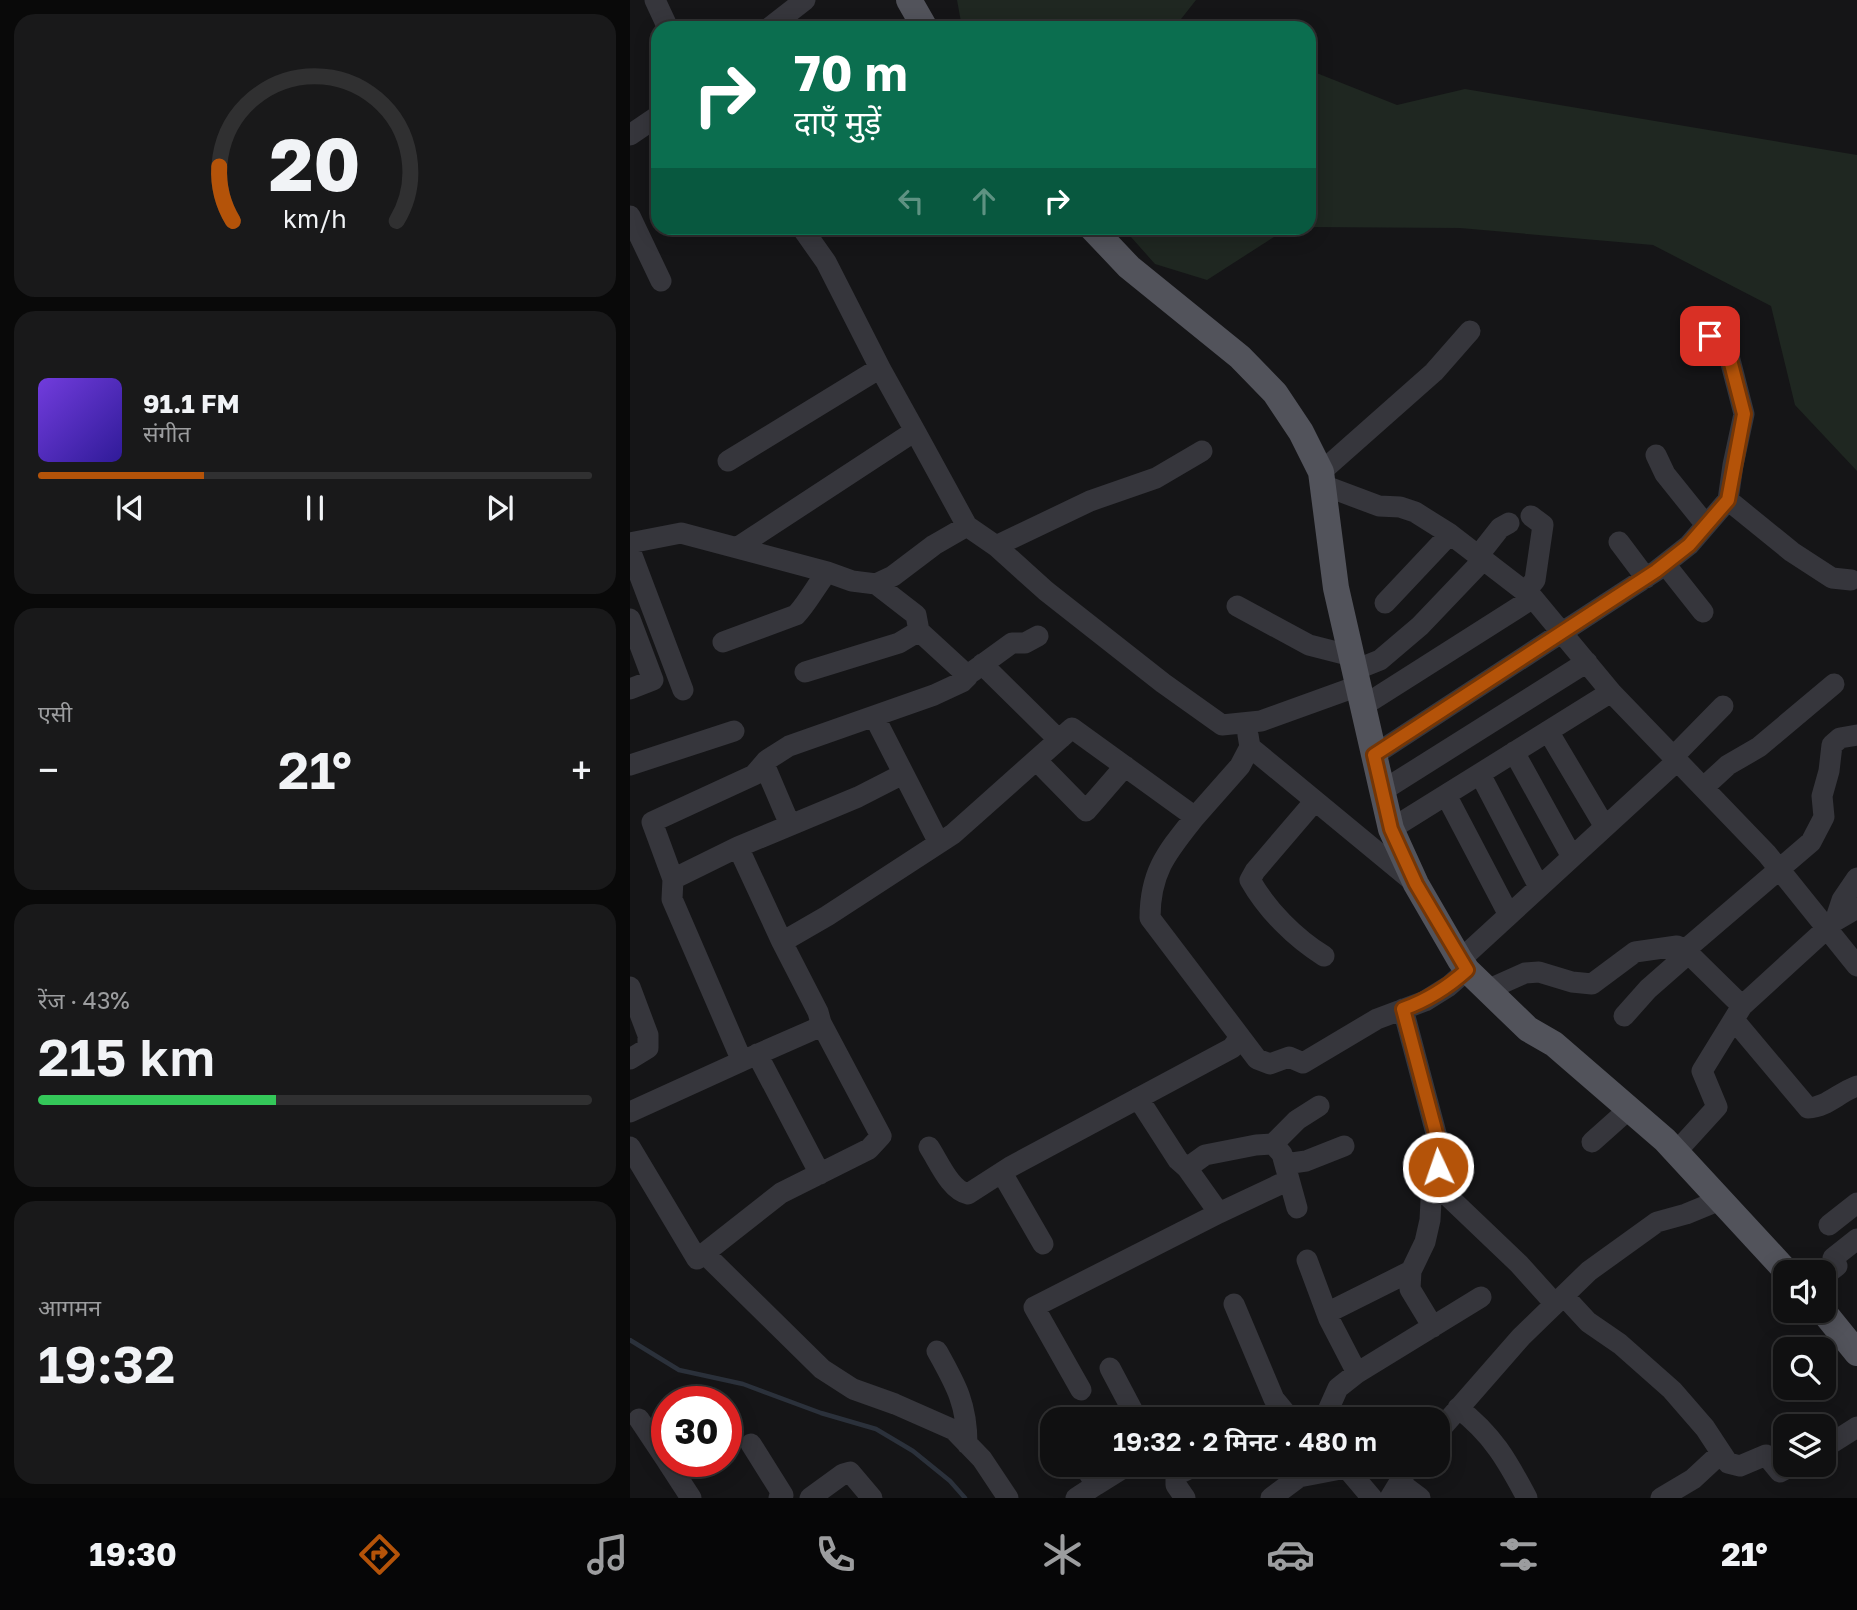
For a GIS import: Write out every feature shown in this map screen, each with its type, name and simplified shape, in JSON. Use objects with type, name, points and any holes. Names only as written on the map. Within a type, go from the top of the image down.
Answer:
[{"type":"main road","points":[[909,0],[921,21]]},
{"type":"main road","points":[[1099,235],[1129,267],[1240,357],[1275,393],[1301,432],[1322,478],[1336,588],[1391,829],[1416,884],[1464,965],[1528,1029],[1554,1044],[1676,1152],[1776,1260]]},
{"type":"main road","points":[[1833,1323],[1857,1353]]},
{"type":"street","points":[[655,0],[665,21]]},
{"type":"street","points":[[778,21],[805,0]]},
{"type":"street","points":[[630,135],[651,121]]},
{"type":"street","points":[[630,216],[661,281]]},
{"type":"street","points":[[807,235],[826,262],[880,368],[967,526],[996,546],[1046,591],[1182,697],[1222,724],[1261,722],[1357,679],[1529,595],[1535,580],[1543,526],[1531,516]]},
{"type":"street","points":[[1471,331],[1434,372],[1322,478],[1379,506],[1401,507],[1415,512],[1450,534],[1529,595],[1611,692],[1832,924],[1857,966]]},
{"type":"street","points":[[1374,755],[1646,578],[1689,545],[1728,500],[1744,414],[1728,352],[1710,336]]},
{"type":"street","points":[[728,461],[880,368]]},
{"type":"street","points":[[738,547],[915,430]]},
{"type":"street","points":[[996,546],[1090,501],[1156,478],[1202,451]]},
{"type":"street","points":[[1656,455],[1665,474],[1706,525]]},
{"type":"street","points":[[1728,500],[1792,552],[1832,578],[1851,580]]},
{"type":"street","points":[[1357,679],[1420,626],[1480,558],[1500,528],[1509,523]]},
{"type":"street","points":[[876,584],[894,576],[942,540],[967,526]]},
{"type":"street","points":[[630,543],[681,533],[852,581],[876,584],[916,615],[919,631],[975,670],[1055,736],[1061,737]]},
{"type":"street","points":[[1385,603],[1450,534]]},
{"type":"street","points":[[1619,542],[1646,578]]},
{"type":"street","points":[[630,550],[636,583],[682,690]]},
{"type":"street","points":[[1665,564],[1703,612]]},
{"type":"street","points":[[723,642],[796,615],[827,572]]},
{"type":"street","points":[[1237,606],[1309,645],[1357,679]]},
{"type":"street","points":[[630,619],[653,680],[630,689]]},
{"type":"street","points":[[805,672],[899,643],[919,631]]},
{"type":"street","points":[[820,1174],[750,1058],[672,899],[673,879],[652,822],[754,775],[789,746],[934,695],[962,682],[1012,643],[1025,643],[1038,636]]},
{"type":"street","points":[[1382,791],[1587,662]]},
{"type":"street","points":[[1704,787],[1728,765],[1759,747],[1834,684]]},
{"type":"street","points":[[1391,829],[1611,692]]},
{"type":"street","points":[[1246,723],[1250,747],[1240,766],[1165,854],[1150,894],[1150,918],[1257,1059],[1270,1064],[1289,1057],[1303,1063],[1377,1018],[1425,1002],[1449,986],[1509,915],[1676,758],[1723,706]]},
{"type":"street","points":[[874,716],[939,843]]},
{"type":"street","points":[[782,942],[953,834],[1072,728],[1195,817]]},
{"type":"street","points":[[630,765],[734,731]]},
{"type":"street","points":[[1548,731],[1605,827]]},
{"type":"street","points":[[1624,1016],[1687,952],[1811,842],[1824,817],[1822,796],[1831,764],[1832,745],[1840,738],[1857,736]]},
{"type":"street","points":[[1250,747],[1416,884]]},
{"type":"street","points":[[1514,752],[1572,857]]},
{"type":"street","points":[[1035,760],[1086,811],[1125,766]]},
{"type":"street","points":[[764,764],[790,825]]},
{"type":"street","points":[[673,879],[738,847],[858,797],[903,774]]},
{"type":"street","points":[[1480,774],[1539,887]]},
{"type":"street","points":[[1446,795],[1509,915]]},
{"type":"street","points":[[1314,802],[1250,880],[1262,901],[1310,947],[1324,956]]},
{"type":"street","points":[[630,1147],[696,1259],[781,1193],[869,1149],[881,1136],[821,1023],[738,847]]},
{"type":"street","points":[[1832,924],[1842,900],[1857,878]]},
{"type":"street","points":[[1676,1152],[1717,1107],[1702,1071],[1738,1013],[1832,924],[1857,908]]},
{"type":"street","points":[[1487,990],[1525,973],[1539,972],[1572,982],[1592,984],[1635,952],[1677,946],[1687,952],[1738,1013],[1808,1108],[1820,1107],[1841,1092],[1857,1086]]},
{"type":"street","points":[[630,987],[648,1035],[648,1048],[630,1059]]},
{"type":"street","points":[[1403,1009],[1441,1152],[1432,1181],[1430,1220],[1425,1242],[1411,1271],[1410,1289],[1433,1327]]},
{"type":"street","points":[[630,1112],[815,1029],[821,1023]]},
{"type":"street","points":[[929,1147],[961,1192],[968,1194],[1232,1048],[1241,1037]]},
{"type":"street","points":[[1138,1098],[1178,1160],[1187,1168],[1219,1213]]},
{"type":"street","points":[[1187,1168],[1205,1155],[1272,1144],[1297,1120],[1319,1106]]},
{"type":"street","points":[[1592,1142],[1629,1109]]},
{"type":"street","points":[[1272,1144],[1282,1154],[1297,1208]]},
{"type":"street","points":[[1081,1390],[1034,1307],[1219,1213],[1306,1161],[1344,1146]]},
{"type":"street","points":[[1002,1173],[1043,1244]]},
{"type":"street","points":[[1432,1181],[1560,1300],[1620,1344],[1672,1390],[1705,1428],[1728,1462],[1740,1466],[1766,1455],[1773,1464]]},
{"type":"street","points":[[1450,1418],[1521,1337],[1589,1271],[1657,1222],[1720,1200]]},
{"type":"street","points":[[1829,1225],[1857,1203]]},
{"type":"street","points":[[1834,1260],[1833,1258],[1857,1239]]},
{"type":"street","points":[[704,1253],[822,1369],[853,1389],[954,1430],[982,1460],[1009,1498]]},
{"type":"street","points":[[1307,1260],[1340,1343],[1357,1373]]},
{"type":"street","points":[[1327,1313],[1411,1271]]},
{"type":"street","points":[[1329,1407],[1338,1388],[1357,1373],[1481,1297]]},
{"type":"street","points":[[1234,1304],[1274,1399],[1281,1407]]},
{"type":"street","points":[[937,1351],[957,1389],[967,1417],[967,1444]]},
{"type":"street","points":[[1110,1368],[1131,1407]]},
{"type":"street","points":[[1458,1408],[1479,1423],[1499,1447],[1527,1498]]},
{"type":"street","points":[[639,1419],[651,1437]]},
{"type":"street","points":[[1836,1440],[1857,1427]]},
{"type":"street","points":[[751,1444],[783,1497]]},
{"type":"street","points":[[1667,1497],[1693,1479],[1721,1452]]},
{"type":"street","points":[[810,1498],[843,1474],[850,1472],[872,1498]]},
{"type":"street","points":[[675,1477],[685,1496]]},
{"type":"street","points":[[1091,1477],[1096,1485]]},
{"type":"street","points":[[1076,1498],[1109,1477]]},
{"type":"street","points":[[1173,1477],[1185,1498]]},
{"type":"street","points":[[1271,1498],[1299,1477]]},
{"type":"street","points":[[1354,1477],[1372,1498]]},
{"type":"street","points":[[1400,1482],[1420,1498]]},
{"type":"shaded area","points":[[957,0],[1196,0],[1180,21],[961,21]]},
{"type":"shaded area","points":[[1316,73],[1397,105],[1465,89],[1857,155],[1857,471],[1795,405],[1771,306],[1653,245],[1460,228],[1316,227]]},
{"type":"shaded area","points":[[1129,235],[1277,235],[1207,280],[1155,264]]},
{"type":"waterway","points":[[630,1340],[679,1370],[743,1384],[821,1413],[876,1429],[913,1451],[950,1481],[965,1498]]},
{"type":"route","points":[[1438,1167],[1441,1152],[1403,1009],[1425,1002],[1467,970],[1416,884],[1391,829],[1374,755],[1656,571],[1689,545],[1728,500],[1744,414],[1728,352],[1710,336]]}]
